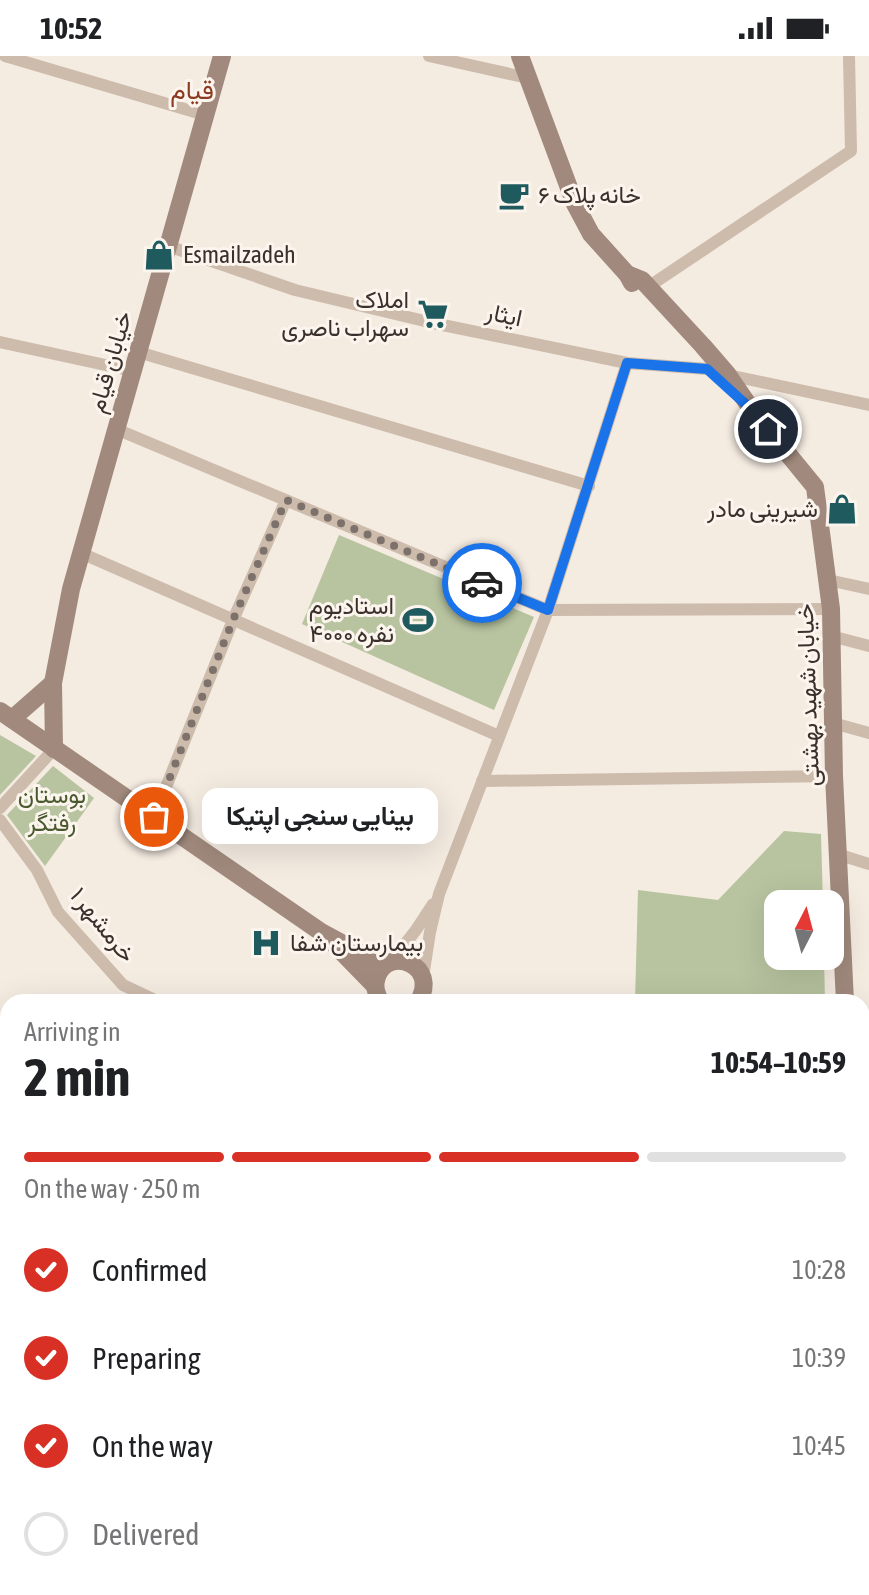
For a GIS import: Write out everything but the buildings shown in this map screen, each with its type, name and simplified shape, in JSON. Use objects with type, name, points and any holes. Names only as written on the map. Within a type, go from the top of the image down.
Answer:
[{"type":"main road","name":"خیابان قیام","points":[[54,749],[53,683],[71,589],[222,56]]},
{"type":"main road","name":"خیابان شهید بهشتی","points":[[520,56],[575,204],[591,234],[707,369],[752,410]]},
{"type":"main road","name":"خیابان شهید بهشتی","points":[[627,274],[642,280],[728,375],[752,410],[815,487],[831,609],[834,776],[845,994]]},
{"type":"main road","points":[[53,683],[6,715],[321,932],[388,964],[406,962],[413,965],[423,977],[423,994]]},
{"type":"main road","points":[[321,932],[374,994]]},
{"type":"main road","points":[[375,994],[379,972],[388,964]]},
{"type":"street","points":[[5,56],[205,115]]},
{"type":"street","points":[[429,56],[528,78]]},
{"type":"street","points":[[648,287],[851,151],[849,56]]},
{"type":"street","name":"ایثار","points":[[168,246],[295,290],[433,323],[627,363],[707,369]]},
{"type":"street","points":[[0,342],[133,371]]},
{"type":"street","points":[[138,352],[589,486]]},
{"type":"street","points":[[423,977],[439,894],[548,610],[627,363]]},
{"type":"street","points":[[728,375],[869,405]]},
{"type":"street","points":[[116,429],[548,610],[831,609]]},
{"type":"street","points":[[154,817],[233,620],[286,500]]},
{"type":"street","points":[[81,553],[499,736]]},
{"type":"street","points":[[828,580],[869,589]]},
{"type":"street","points":[[831,636],[869,646]]},
{"type":"street","points":[[833,723],[869,733]]},
{"type":"street","points":[[0,808],[54,749]]},
{"type":"street","points":[[482,781],[834,776]]},
{"type":"street","name":"خرمشهر ۱","points":[[0,820],[37,870],[58,912],[123,985],[142,994]]},
{"type":"street","points":[[837,854],[869,864]]},
{"type":"street","points":[[388,964],[416,930],[439,894]]},
{"type":"green space","name":"استادیوم ۴۰۰۰ نفره","points":[[339,535],[534,617],[494,710],[302,624]]},
{"type":"green space","name":"بوستان رفتگر","points":[[0,735],[36,756],[0,795]]},
{"type":"green space","name":"بوستان رفتگر","points":[[53,766],[94,798],[45,866],[7,815]]},
{"type":"green space","points":[[784,831],[821,834],[823,890],[764,890],[764,970],[824,970],[825,994],[635,994],[638,890],[718,900]]},
{"type":"way so far","points":[[154,817],[233,620],[286,500],[482,583]]},
{"type":"place","name":"خانه پلاک ۶","points":[[514,195]]},
{"type":"place","name":"Esmailzadeh","points":[[159,255]]},
{"type":"place","name":"املاک سهراب ناصری","points":[[433,314]]},
{"type":"place","name":"شیرینی مادر","points":[[842,509]]},
{"type":"place","name":"استادیوم ۴۰۰۰ نفره","points":[[418,620]]},
{"type":"place","name":"بینایی سنجی اپتیکا","points":[[154,817]]},
{"type":"place","name":"بیمارستان شفا","points":[[266,943]]},
{"type":"district","name":"قیام","points":[[192,90]]},
{"type":"route","points":[[482,583],[548,610],[627,363],[707,369],[768,429]]}]
